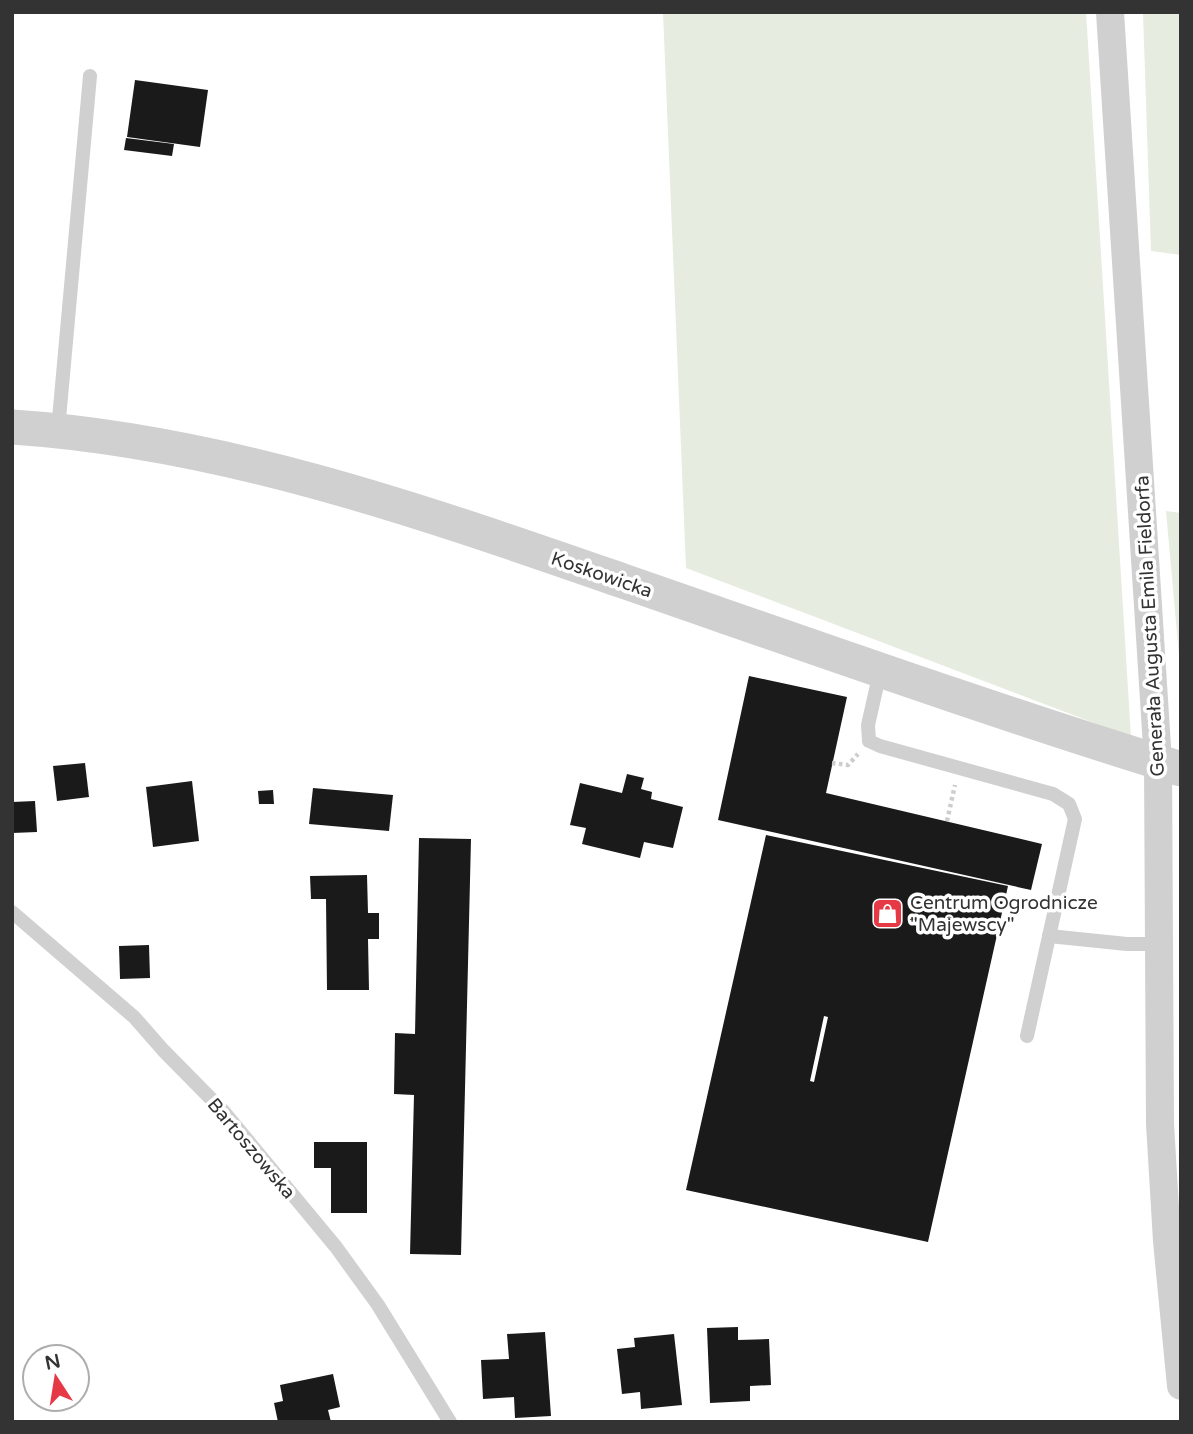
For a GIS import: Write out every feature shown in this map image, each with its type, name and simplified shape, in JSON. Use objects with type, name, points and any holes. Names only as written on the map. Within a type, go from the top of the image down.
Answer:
[{"type":"street","name":"Generała Augusta Emila Fieldorfa","points":[[1110,12],[1169,766],[1158,944],[1160,1124],[1167,1241],[1181,1386]]},
{"type":"street","name":"Koskowicka","points":[[12,427],[126,438],[239,461],[384,502],[1169,766]]},
{"type":"lane","points":[[58,430],[90,76]]},
{"type":"lane","points":[[880,670],[868,725],[869,741],[1053,794],[1069,804],[1074,819],[1027,1037]]},
{"type":"lane","name":"Bartoszowska","points":[[12,912],[134,1017],[224,1112],[336,1247],[378,1305],[450,1422]]},
{"type":"lane","points":[[1049,936],[1127,944],[1158,944]]},
{"type":"path","points":[[832,763],[848,765],[869,741]]},
{"type":"path","points":[[947,821],[959,768]]},
{"type":"shaded area","points":[[663,12],[1086,12],[1131,737],[686,568]]},
{"type":"shaded area","points":[[1143,12],[1181,12],[1181,255],[1151,251]]},
{"type":"shaded area","points":[[1166,511],[1181,513],[1181,678]]},
{"type":"building","points":[[135,80],[208,90],[200,147],[127,137]]},
{"type":"building","points":[[126,138],[174,144],[172,156],[124,150]]},
{"type":"building","points":[[749,676],[847,697],[826,793],[1042,844],[1031,890],[718,820]]},
{"type":"building","points":[[85,763],[89,797],[57,801],[53,766]]},
{"type":"building","points":[[627,774],[644,778],[641,789],[652,792],[651,799],[683,807],[673,848],[644,842],[640,858],[582,844],[586,828],[570,825],[580,783],[622,793]]},
{"type":"building","points":[[192,781],[199,841],[153,847],[146,787]]},
{"type":"building","points":[[313,788],[393,795],[389,831],[309,824]]},
{"type":"building","points":[[273,790],[274,804],[259,804],[258,791]]},
{"type":"building","points":[[35,801],[37,832],[12,833],[12,802]]},
{"type":"building","points":[[766,835],[1008,886],[928,1242],[686,1190]],"holes":[[[824,1016],[828,1017],[814,1082],[810,1081]]]},
{"type":"building","points":[[419,838],[471,839],[461,1255],[410,1254],[414,1095],[394,1094],[395,1033],[415,1034]]},
{"type":"building","points":[[367,875],[368,913],[379,913],[379,939],[368,939],[369,990],[327,990],[326,899],[311,899],[310,876]]},
{"type":"building","points":[[149,945],[150,978],[120,979],[119,946]]},
{"type":"building","points":[[314,1142],[367,1142],[367,1213],[331,1213],[331,1168],[314,1168]]},
{"type":"building","points":[[738,1327],[738,1340],[769,1339],[771,1385],[750,1386],[750,1401],[710,1403],[707,1328]]},
{"type":"building","points":[[545,1332],[551,1416],[515,1418],[514,1397],[483,1399],[481,1360],[509,1359],[507,1334]]},
{"type":"building","points":[[674,1334],[682,1405],[641,1409],[640,1392],[622,1394],[617,1349],[635,1347],[634,1338]]},
{"type":"building","points":[[333,1374],[340,1407],[328,1410],[331,1422],[278,1422],[274,1403],[283,1401],[280,1385]]},
{"type":"place","name":"Centrum Ogrodnicze \"Majewscy\"","points":[[887,913]]}]
